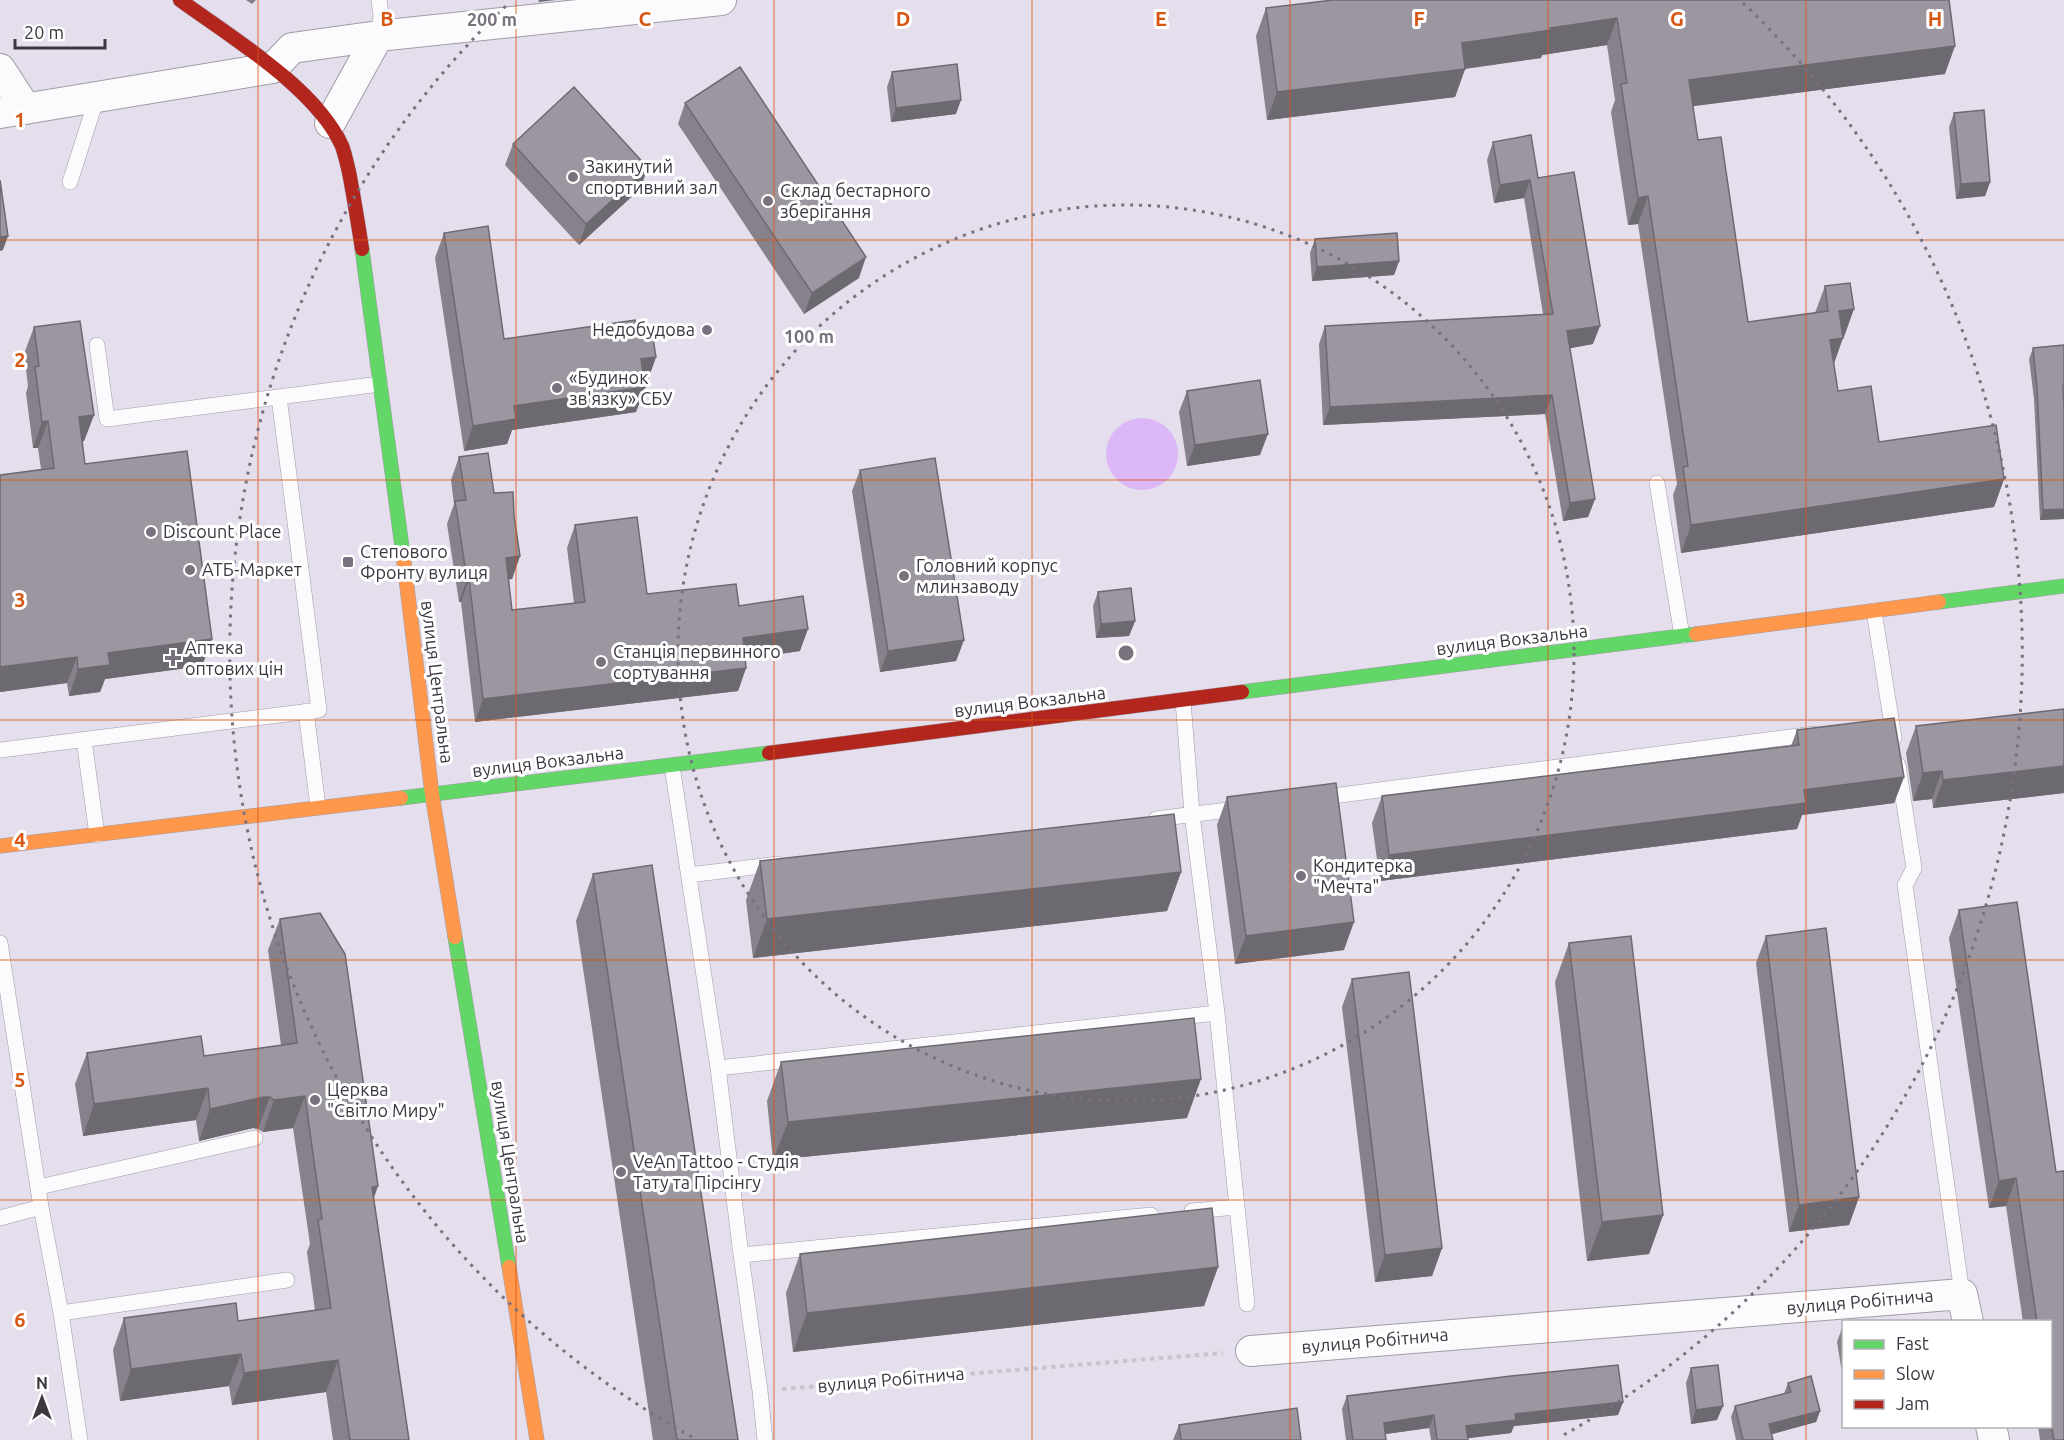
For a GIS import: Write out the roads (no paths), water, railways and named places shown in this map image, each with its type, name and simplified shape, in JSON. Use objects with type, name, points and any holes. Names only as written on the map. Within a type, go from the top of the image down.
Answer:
[{"type":"main road","name":"вулиця Центральна","points":[[180,0],[273,68],[314,104],[330,123],[344,148],[356,205],[402,544],[432,794],[537,1440]]},
{"type":"main road","name":"вулиця Вокзальна","points":[[0,846],[672,766],[2064,586]]},
{"type":"street","points":[[0,69],[13,111],[273,68],[292,48],[378,36],[721,0]]},
{"type":"street","points":[[330,123],[378,36]]},
{"type":"street","name":"вулиця Робітнича","points":[[1251,1351],[1965,1308]]},
{"type":"lane","points":[[378,36],[381,15],[379,0]]},
{"type":"lane","points":[[70,182],[97,97]]},
{"type":"lane","points":[[97,345],[107,419],[380,384]]},
{"type":"lane","points":[[0,750],[319,710],[279,397]]},
{"type":"lane","points":[[1656,483],[1682,636]]},
{"type":"lane","points":[[1874,611],[1886,725],[1914,868],[1905,885],[1965,1308]]},
{"type":"lane","points":[[1183,701],[1192,814],[1217,1012],[1247,1304]]},
{"type":"lane","points":[[306,711],[318,807]]},
{"type":"lane","points":[[1299,801],[1833,732]]},
{"type":"lane","points":[[84,740],[97,835]]},
{"type":"lane","points":[[672,766],[718,1068],[765,1440]]},
{"type":"lane","points":[[1145,820],[1263,805]]},
{"type":"lane","points":[[689,875],[794,862]]},
{"type":"lane","points":[[0,943],[80,1440]]},
{"type":"lane","points":[[718,1068],[1217,1012]]},
{"type":"lane","points":[[39,1187],[255,1138]]},
{"type":"lane","points":[[0,1218],[41,1207]]},
{"type":"lane","points":[[741,1255],[1237,1207]]},
{"type":"lane","points":[[61,1313],[286,1280]]},
{"type":"place","name":"Закинутий спортивний зал","points":[[573,177]]},
{"type":"place","name":"Склад бестарного зберігання","points":[[768,201]]},
{"type":"place","name":"Недобудова","points":[[707,330]]},
{"type":"place","name":"«Будинок зв'язку» СБУ","points":[[557,388]]},
{"type":"place","name":"Discount Place","points":[[151,532]]},
{"type":"place","name":"Степового Фронту вулиця","points":[[348,562]]},
{"type":"place","name":"АТБ-Маркет","points":[[190,570]]},
{"type":"place","name":"Головний корпус млинзаводу","points":[[904,576]]},
{"type":"place","name":"Аптека оптових цін","points":[[173,658]]},
{"type":"place","name":"Станція первинного сортування","points":[[601,662]]},
{"type":"place","name":"Кондитерка \"Мечта\"","points":[[1301,876]]},
{"type":"place","name":"Церква \"Світло Миру\"","points":[[315,1100]]},
{"type":"place","name":"VeAn Tattoo - Студія Тату та Пірсінгу","points":[[621,1172]]}]
